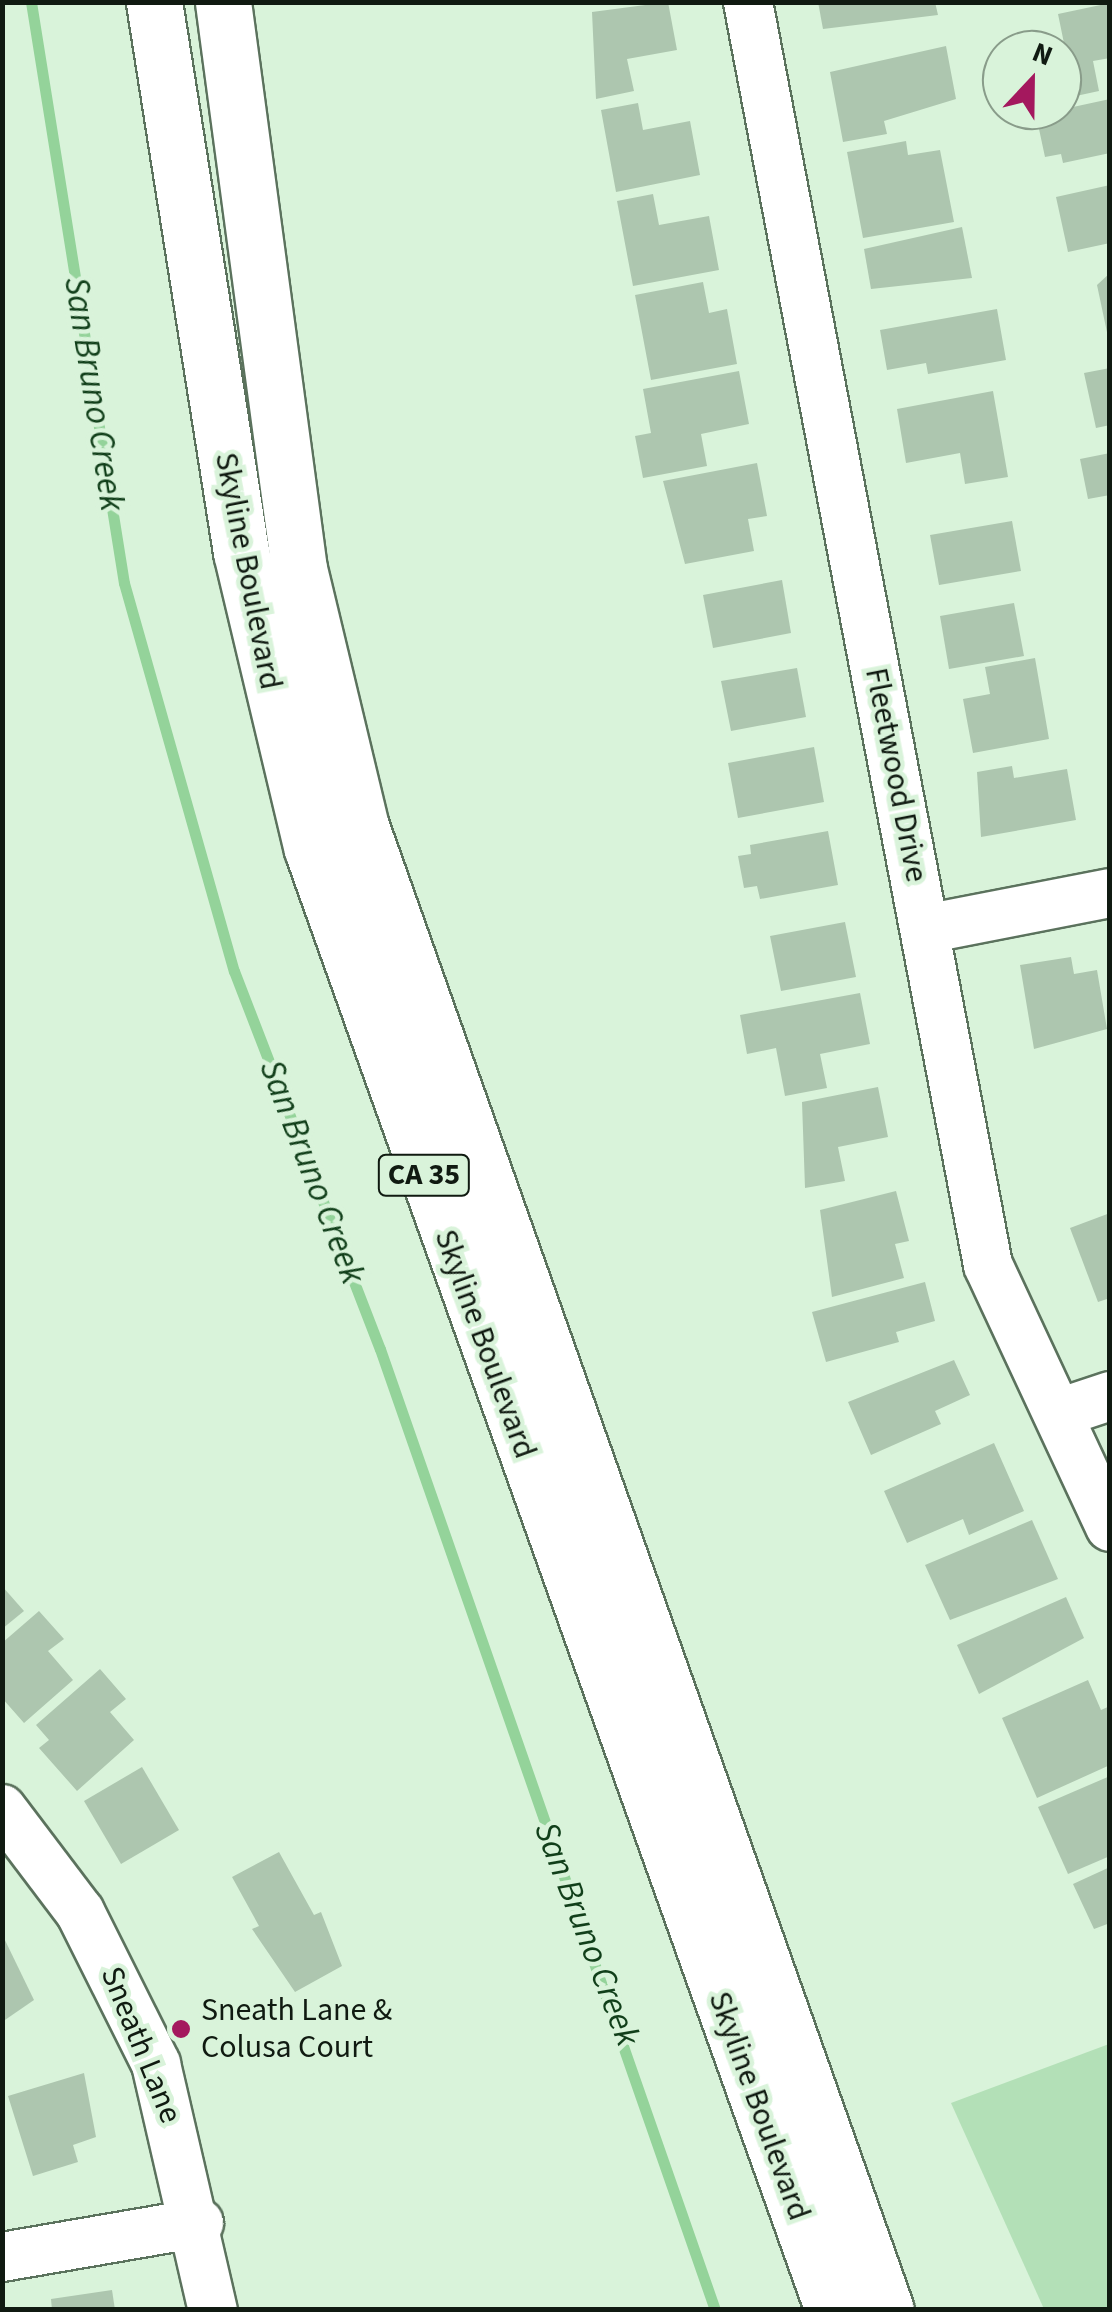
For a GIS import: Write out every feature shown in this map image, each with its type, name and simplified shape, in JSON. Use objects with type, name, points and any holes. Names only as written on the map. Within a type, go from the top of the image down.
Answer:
[{"type":"main road","name":"Skyline Boulevard","points":[[154,2],[241,552],[312,849],[832,2310]]},
{"type":"main road","name":"Skyline Boulevard","points":[[224,2],[299,569],[360,824],[886,2310]]},
{"type":"street","name":"Fleetwood Drive","points":[[748,2],[988,1265],[1110,1527]]},
{"type":"street","points":[[926,929],[1110,893]]},
{"type":"street","points":[[1059,1413],[1110,1396]]},
{"type":"street","name":"Sneath Lane","points":[[2,1809],[125,1991],[156,2064],[198,2223],[213,2310]]},
{"type":"street","points":[[2,2257],[198,2223]]},
{"type":"green space","points":[[1109,2044],[1109,2309],[1044,2309],[951,2103]]},
{"type":"building","points":[[668,2],[677,50],[627,59],[634,91],[596,99],[592,12]]},
{"type":"building","points":[[818,2],[935,2],[938,15],[823,29]]},
{"type":"building","points":[[1110,3],[1110,58],[1093,61],[1099,91],[1082,95],[1082,30],[1061,30],[1058,14]]},
{"type":"building","points":[[946,46],[956,99],[884,121],[887,134],[843,142],[830,72]]},
{"type":"building","points":[[1110,99],[1110,153],[1063,163],[1061,154],[1045,157],[1039,130],[1082,130],[1082,105]]},
{"type":"building","points":[[638,103],[643,130],[690,121],[700,175],[616,192],[601,110]]},
{"type":"building","points":[[906,141],[908,155],[940,150],[954,222],[863,238],[847,152]]},
{"type":"building","points":[[1110,185],[1110,243],[1068,252],[1056,197]]},
{"type":"building","points":[[653,194],[659,225],[709,216],[719,270],[633,286],[617,201]]},
{"type":"building","points":[[962,227],[972,278],[871,289],[864,249]]},
{"type":"building","points":[[1110,273],[1110,337],[1108,337],[1097,285]]},
{"type":"building","points":[[703,282],[709,313],[727,309],[737,364],[651,380],[635,295]]},
{"type":"building","points":[[997,309],[1006,360],[928,374],[926,363],[887,370],[880,330]]},
{"type":"building","points":[[1110,368],[1110,425],[1096,428],[1084,373]]},
{"type":"building","points":[[739,371],[749,424],[701,434],[707,466],[643,478],[635,436],[651,433],[643,389]]},
{"type":"building","points":[[993,391],[1008,477],[965,484],[960,453],[906,463],[897,409]]},
{"type":"building","points":[[1110,453],[1110,495],[1088,499],[1080,459]]},
{"type":"building","points":[[757,463],[767,516],[748,519],[754,551],[685,564],[663,481]]},
{"type":"building","points":[[1012,521],[1021,571],[939,585],[930,535]]},
{"type":"building","points":[[782,580],[791,633],[713,648],[703,595]]},
{"type":"building","points":[[1014,603],[1024,656],[949,669],[940,616]]},
{"type":"building","points":[[1035,658],[1049,739],[973,753],[963,699],[990,694],[985,667]]},
{"type":"building","points":[[797,668],[806,717],[731,731],[721,681]]},
{"type":"building","points":[[814,747],[824,802],[738,818],[728,763]]},
{"type":"building","points":[[1012,766],[1014,778],[1067,769],[1076,820],[981,837],[977,772]]},
{"type":"building","points":[[828,831],[838,885],[760,899],[757,886],[744,888],[738,856],[751,854],[750,845]]},
{"type":"building","points":[[845,922],[856,977],[781,991],[770,936]]},
{"type":"building","points":[[1071,957],[1074,974],[1097,970],[1107,1029],[1034,1049],[1020,965]]},
{"type":"building","points":[[860,993],[870,1044],[820,1054],[827,1088],[785,1096],[776,1048],[747,1054],[740,1015]]},
{"type":"building","points":[[878,1087],[888,1137],[838,1147],[845,1181],[805,1188],[802,1102]]},
{"type":"building","points":[[896,1191],[909,1241],[895,1244],[904,1278],[832,1297],[820,1210]]},
{"type":"building","points":[[1110,1213],[1110,1298],[1098,1302],[1070,1228]]},
{"type":"building","points":[[925,1282],[935,1321],[896,1332],[899,1342],[826,1362],[812,1312]]},
{"type":"building","points":[[954,1360],[970,1395],[935,1411],[941,1424],[871,1455],[848,1402]]},
{"type":"building","points":[[994,1443],[1024,1511],[969,1535],[963,1519],[907,1543],[884,1491]]},
{"type":"building","points":[[1032,1520],[1058,1579],[950,1620],[925,1565]]},
{"type":"building","points":[[2,1586],[24,1611],[2,1629]]},
{"type":"building","points":[[1066,1597],[1084,1638],[979,1694],[957,1645]]},
{"type":"building","points":[[39,1611],[64,1639],[48,1651],[73,1680],[24,1723],[2,1698],[2,1643]]},
{"type":"building","points":[[100,1669],[126,1699],[110,1712],[134,1740],[77,1791],[39,1748],[49,1740],[36,1725]]},
{"type":"building","points":[[1088,1680],[1101,1710],[1110,1706],[1110,1765],[1037,1798],[1002,1718]]},
{"type":"building","points":[[142,1767],[179,1830],[121,1864],[84,1801]]},
{"type":"building","points":[[1110,1776],[1110,1856],[1068,1874],[1038,1807]]},
{"type":"building","points":[[279,1852],[314,1915],[321,1912],[342,1966],[295,1992],[252,1929],[259,1926],[232,1877]]},
{"type":"building","points":[[1110,1867],[1110,1923],[1094,1929],[1073,1884]]},
{"type":"building","points":[[2,1934],[34,2000],[2,2022]]},
{"type":"building","points":[[84,2073],[96,2137],[73,2145],[78,2162],[33,2176],[8,2096]]},
{"type":"building","points":[[112,2290],[115,2310],[52,2310],[51,2299]]},
{"type":"waterway","name":"San Bruno Creek","points":[[31,2],[124,583],[234,971],[380,1349],[715,2310]]},
{"type":"place","name":"Sneath Lane & Colusa Court","points":[[181,2029]]}]
